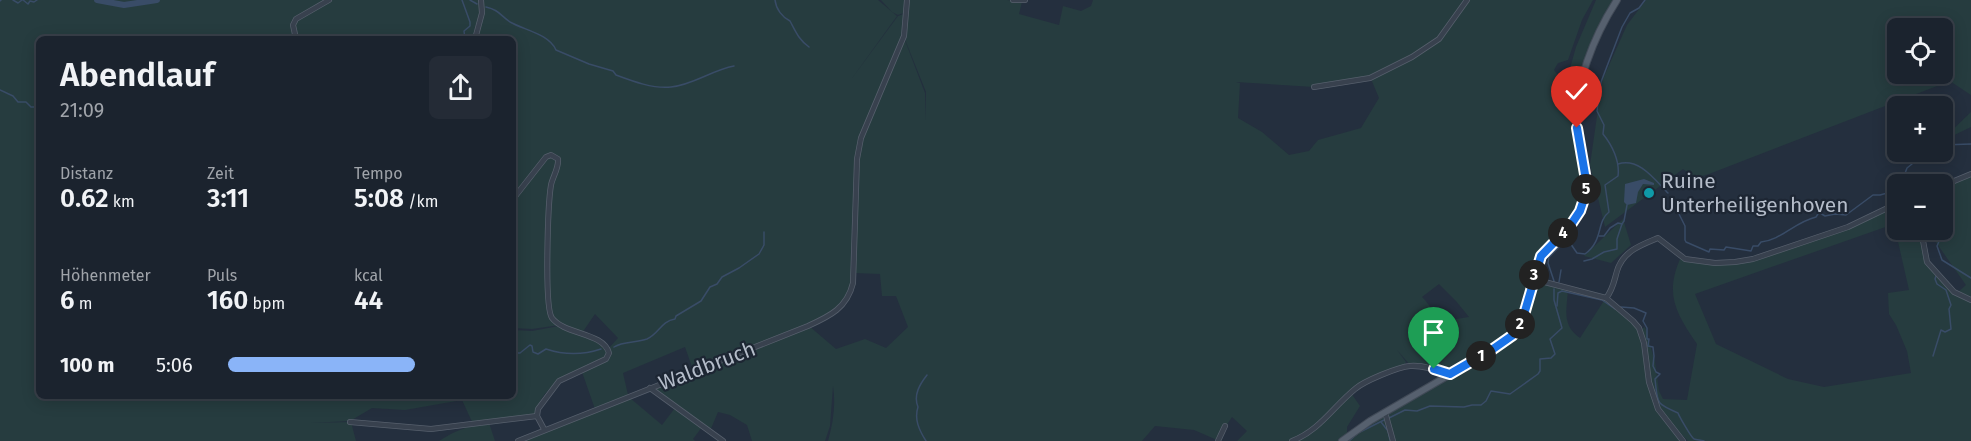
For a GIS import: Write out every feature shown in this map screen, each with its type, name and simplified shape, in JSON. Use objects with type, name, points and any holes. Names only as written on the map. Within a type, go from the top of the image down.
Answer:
[{"type":"main road","points":[[1342,441],[1385,411],[1498,346],[1513,335],[1523,318],[1541,256],[1570,226],[1583,204],[1586,180],[1577,128],[1578,98],[1597,33],[1617,0]]},
{"type":"street","points":[[295,36],[293,25],[296,19],[329,0]]},
{"type":"street","points":[[476,36],[482,13],[481,0]]},
{"type":"street","name":"Waldbruch","points":[[520,441],[544,429],[834,315],[844,305],[853,283],[857,159],[861,138],[904,36],[907,0]]},
{"type":"street","points":[[1013,0],[1025,0]]},
{"type":"street","points":[[1314,87],[1370,78],[1412,57],[1439,39],[1467,0]]},
{"type":"street","points":[[516,195],[546,157],[551,155],[558,159],[551,185],[547,303],[551,317],[560,326],[603,342],[609,353],[606,359],[559,381],[544,398],[537,416],[544,429]]},
{"type":"street","points":[[1953,181],[1971,174]]},
{"type":"street","points":[[1606,298],[1611,292],[1618,267],[1627,254],[1658,238],[1685,259],[1715,263],[1735,262],[1753,259],[1848,227],[1887,208]]},
{"type":"street","points":[[1924,240],[1927,262],[1954,292],[1971,300]]},
{"type":"street","points":[[1533,279],[1606,298],[1634,321],[1644,343],[1653,397],[1662,417],[1683,441]]},
{"type":"street","points":[[1292,441],[1305,436],[1322,423],[1365,381],[1409,366],[1434,369],[1450,374]]},
{"type":"street","points":[[650,388],[723,441]]},
{"type":"street","points":[[1385,411],[1393,441]]},
{"type":"street","points":[[350,422],[431,429],[537,416]]},
{"type":"street","points":[[1218,441],[1225,426]]},
{"type":"green space","points":[[0,0],[878,0],[897,16],[850,81],[898,16],[906,13],[902,35],[860,138],[852,283],[849,293],[833,314],[693,370],[685,347],[623,373],[628,395],[595,409],[582,372],[607,360],[610,353],[609,348],[618,338],[595,314],[582,333],[560,325],[532,329],[516,328],[516,36],[297,36],[295,21],[296,36],[36,36],[36,399],[516,399],[516,330],[532,331],[559,326],[602,343],[607,348],[606,358],[553,386],[539,404],[536,415],[473,424],[462,400],[405,410],[372,408],[350,421],[310,423],[351,422],[356,441],[0,441]]},
{"type":"green space","points":[[881,0],[906,0],[906,12],[898,15]]},
{"type":"green space","points":[[908,0],[1022,2],[1019,14],[1059,25],[1063,6],[1081,11],[1091,6],[1093,0],[1464,0],[1440,35],[1430,44],[1370,78],[1314,87],[1236,82],[1240,83],[1238,118],[1262,132],[1289,155],[1309,151],[1318,140],[1361,128],[1379,98],[1371,79],[1428,49],[1440,39],[1469,0],[1593,0],[1582,20],[1568,60],[1558,63],[1554,70],[1563,82],[1557,105],[1559,107],[1576,47],[1596,0],[1613,0],[1591,45],[1576,97],[1574,129],[1584,183],[1582,201],[1575,217],[1538,257],[1519,321],[1512,331],[1493,348],[1450,373],[1438,369],[1411,366],[1397,350],[1406,362],[1403,367],[1393,373],[1363,382],[1344,397],[1351,393],[1360,406],[1347,427],[1347,434],[1341,441],[1296,441],[1298,439],[1293,441],[1237,441],[1247,431],[1232,417],[1217,440],[1194,430],[1155,426],[1142,441],[828,441],[834,414],[833,386],[830,426],[825,441],[752,441],[747,425],[730,415],[718,412],[710,431],[651,388],[809,326],[836,349],[865,339],[886,348],[908,327],[896,296],[882,296],[880,274],[854,273],[858,159],[861,138],[904,38],[925,93],[926,121],[926,92],[904,37]],"holes":[[[1439,284],[1469,317],[1431,323],[1431,309],[1422,297]]]},
{"type":"green space","points":[[1646,0],[1971,0],[1971,95],[1953,83],[1953,18],[1887,18],[1887,84],[1942,84],[1911,96],[1887,96],[1887,105],[1709,174],[1695,178],[1683,169],[1605,227],[1590,165],[1602,81],[1627,25]]},
{"type":"green space","points":[[1971,112],[1971,127],[1953,136],[1953,129]]},
{"type":"green space","points":[[1971,175],[1971,298],[1957,293],[1966,285],[1935,241],[1924,240],[1953,240],[1953,183]]},
{"type":"green space","points":[[1887,208],[1887,226],[1695,294],[1716,344],[1788,379],[1824,387],[1911,373],[1907,351],[1889,314],[1888,293],[1909,290],[1898,240],[1922,240],[1926,262],[1955,294],[1971,301],[1971,441],[1688,441],[1658,405],[1648,376],[1640,330],[1645,327],[1655,362],[1659,391],[1663,399],[1687,400],[1697,344],[1683,323],[1675,303],[1673,282],[1676,270],[1681,257],[1735,263],[1849,227]]},
{"type":"green space","points":[[1623,219],[1631,245],[1611,263],[1584,256]]},
{"type":"green space","points":[[1538,283],[1568,289],[1566,316],[1570,328],[1580,338],[1605,299],[1633,322],[1639,331],[1655,403],[1685,441],[1395,441],[1387,415],[1513,336],[1533,285]]},
{"type":"green space","points":[[630,398],[662,425],[675,408],[702,427],[693,439],[695,441],[522,441]]},
{"type":"green space","points":[[1380,417],[1384,417],[1393,441],[1346,441]]},
{"type":"green space","points":[[489,423],[495,441],[439,441],[463,429]]},
{"type":"water","points":[[1644,179],[1654,185],[1643,184],[1638,192],[1636,203],[1627,205],[1624,202],[1625,184]]},
{"type":"waterway","points":[[13,0],[18,3],[22,0]]},
{"type":"waterway","points":[[23,0],[28,4],[30,1],[37,0]]},
{"type":"waterway","points":[[97,0],[124,5],[157,0]]},
{"type":"waterway","points":[[462,0],[470,22],[470,26],[464,31],[465,36]]},
{"type":"waterway","points":[[470,0],[477,4]]},
{"type":"waterway","points":[[775,0],[780,12],[790,21],[800,39],[809,47]]},
{"type":"waterway","points":[[1554,281],[1548,263],[1549,257],[1568,240],[1577,253],[1585,254],[1595,243],[1602,221],[1609,212],[1605,185],[1618,176],[1618,165],[1615,154],[1603,134],[1604,125],[1597,111],[1601,82],[1622,27],[1630,13],[1639,8],[1645,0]]},
{"type":"waterway","points":[[486,7],[497,11],[510,22],[542,36],[556,50],[643,84],[657,87],[679,86],[734,66]]},
{"type":"waterway","points":[[0,90],[13,96],[18,102],[26,102],[31,107],[36,107]]},
{"type":"waterway","points":[[1953,145],[1971,144]]},
{"type":"waterway","points":[[1905,174],[1913,162]]},
{"type":"waterway","points":[[1618,164],[1626,163],[1640,167],[1668,193]]},
{"type":"waterway","points":[[1671,198],[1685,226],[1686,242],[1709,252],[1710,249],[1724,250],[1726,247],[1751,251],[1753,246],[1775,238],[1820,213],[1825,216],[1846,215],[1873,195],[1887,193]]},
{"type":"waterway","points":[[1599,236],[1604,236],[1618,223],[1622,224],[1627,205]]},
{"type":"waterway","points":[[1584,261],[1617,249],[1617,239],[1622,224]]},
{"type":"waterway","points":[[614,347],[647,339],[666,322],[675,319],[676,316],[701,301],[710,287],[717,284],[722,277],[759,254],[764,245],[764,232]]},
{"type":"waterway","points":[[1940,240],[1937,246],[1942,260],[1971,278]]},
{"type":"waterway","points":[[1559,282],[1561,270]]},
{"type":"waterway","points":[[1933,356],[1941,330],[1945,332],[1951,329],[1949,309],[1951,305],[1946,290],[1937,284],[1936,276]]},
{"type":"waterway","points":[[1389,418],[1405,410],[1417,411],[1430,406],[1481,405],[1491,391],[1510,394],[1538,374],[1540,359],[1551,358],[1555,354],[1550,339],[1562,328],[1554,300],[1554,289]]},
{"type":"waterway","points":[[1557,306],[1558,293],[1562,291],[1602,300],[1615,309]]},
{"type":"waterway","points":[[1621,307],[1634,308],[1646,313],[1643,321],[1647,328],[1648,346],[1653,347],[1653,366],[1660,374],[1655,379],[1659,402],[1678,413],[1694,439],[1704,441]]},
{"type":"waterway","points":[[516,353],[520,353],[530,345],[533,352],[538,354],[546,349],[574,354],[601,349]]},
{"type":"waterway","points":[[926,441],[918,424],[916,398],[927,375]]},
{"type":"waterway","points":[[1349,441],[1358,433],[1384,420]]},
{"type":"waterway","points":[[1381,422],[1388,431],[1390,440]]},
{"type":"place","name":"Ruine Unterheiligenhoven","points":[[1649,193]]},
{"type":"route","points":[[1434,369],[1450,374],[1503,343],[1519,326],[1541,256],[1570,226],[1583,204],[1586,180],[1577,128]]}]
